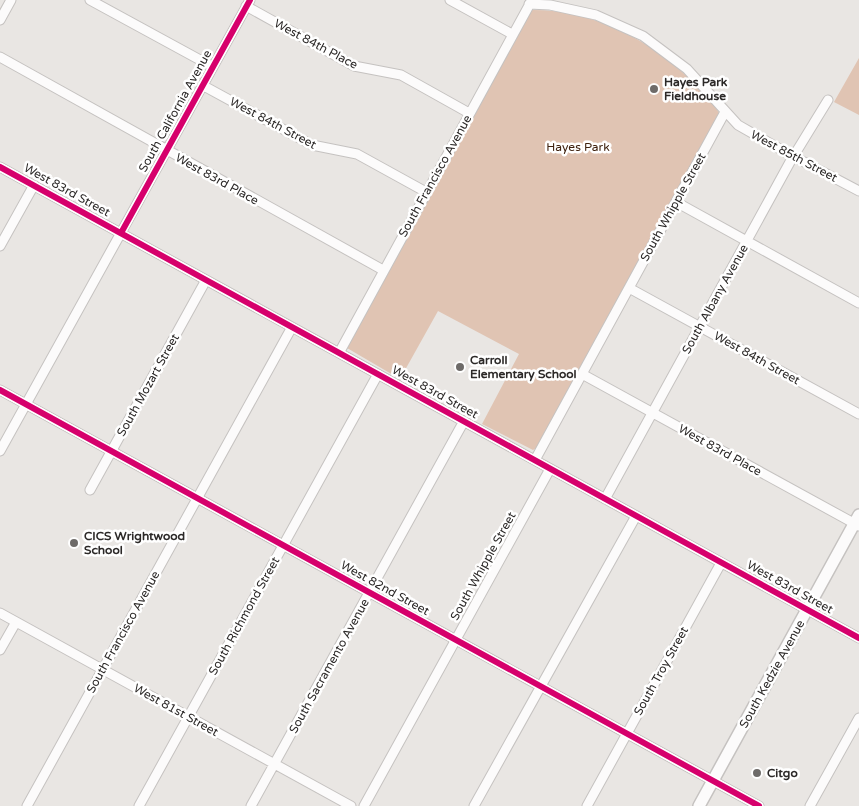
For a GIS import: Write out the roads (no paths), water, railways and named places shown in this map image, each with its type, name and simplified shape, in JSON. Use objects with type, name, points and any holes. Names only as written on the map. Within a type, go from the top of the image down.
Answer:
[{"type":"main road","name":"South Kedzie Avenue","points":[[699,806],[858,521]]},
{"type":"street","points":[[0,20],[11,0]]},
{"type":"street","points":[[90,0],[212,67]]},
{"type":"street","points":[[450,0],[512,34]]},
{"type":"street","name":"South Francisco Avenue","points":[[339,352],[530,2]]},
{"type":"street","name":"West 85th Street","points":[[530,2],[596,15],[643,36],[687,68],[726,112],[751,134],[859,191]]},
{"type":"street","name":"South California Avenue","points":[[0,451],[248,3]]},
{"type":"street","name":"West 84th Place","points":[[248,3],[354,66],[401,75],[469,113]]},
{"type":"street","name":"West 83rd Place","points":[[0,57],[158,143],[167,150],[383,270]]},
{"type":"street","name":"West 84th Street","points":[[202,85],[312,145],[357,154],[426,192]]},
{"type":"street","name":"South Albany Avenue","points":[[605,499],[794,156],[828,100]]},
{"type":"street","name":"South Whipple Street","points":[[535,460],[726,112]]},
{"type":"street","name":"West 83rd Street","points":[[0,166],[859,638]]},
{"type":"street","points":[[0,246],[34,185]]},
{"type":"street","points":[[676,202],[859,303]]},
{"type":"street","name":"South Mozart Street","points":[[90,490],[206,280]]},
{"type":"street","name":"West 84th Street","points":[[629,288],[859,414]]},
{"type":"street","name":"South Francisco Avenue","points":[[27,806],[292,327]]},
{"type":"street","name":"South Richmond Street","points":[[139,806],[378,374]]},
{"type":"street","name":"West 83rd Place","points":[[582,374],[858,521]]},
{"type":"street","name":"West 82nd Street","points":[[0,390],[759,806]]},
{"type":"street","name":"South Sacramento Avenue","points":[[252,806],[464,421]]},
{"type":"street","name":"South Whipple Street","points":[[364,806],[550,468]]},
{"type":"street","points":[[474,806],[636,516]]},
{"type":"street","name":"South Troy Street","points":[[587,806],[721,563]]},
{"type":"street","name":"West 81st Street","points":[[0,613],[351,806]]},
{"type":"street","points":[[0,650],[16,622]]},
{"type":"street","points":[[810,806],[859,718]]},
{"type":"place","name":"Hayes Park Fieldhouse","points":[[654,89]]},
{"type":"place","name":"Carroll Elementary School","points":[[460,367]]},
{"type":"place","name":"CICS Wrightwood School","points":[[74,543]]},
{"type":"place","name":"Citgo","points":[[757,773]]},
{"type":"park label","name":"Hayes Park","points":[[578,147]]}]
